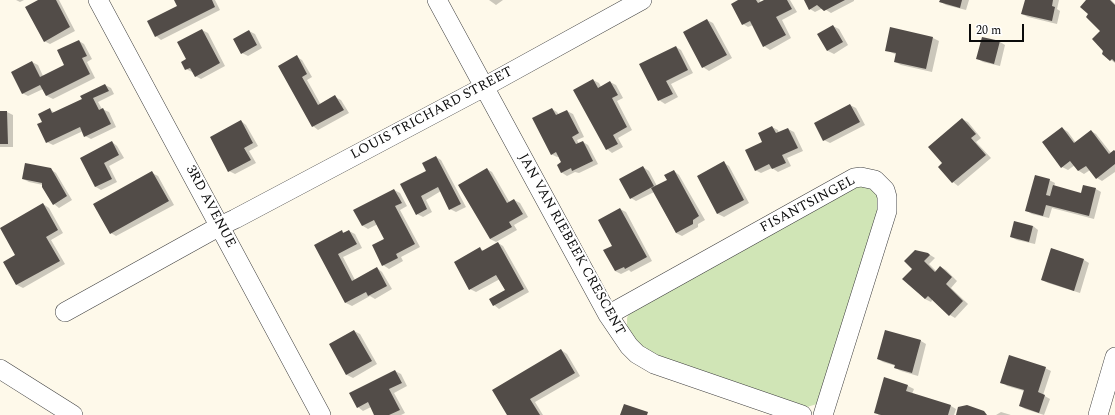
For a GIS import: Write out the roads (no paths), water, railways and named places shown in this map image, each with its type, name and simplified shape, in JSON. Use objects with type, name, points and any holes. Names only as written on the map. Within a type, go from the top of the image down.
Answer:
[{"type":"street","name":"3RD AVENUE","points":[[98,0],[321,415]]},
{"type":"street","name":"JAN VAN RIEBEEK CRESCENT","points":[[437,0],[608,315],[636,354],[650,362],[802,415]]},
{"type":"street","name":"LOUIS TRICHARD STREET","points":[[65,312],[220,226],[242,216],[484,87],[642,0]]},
{"type":"street","name":"FISANTSINGEL","points":[[608,315],[854,178],[861,177],[875,180],[885,190],[887,197],[887,211],[823,415]]},
{"type":"street","points":[[1098,415],[1115,357]]},
{"type":"street","points":[[0,369],[73,415]]}]
